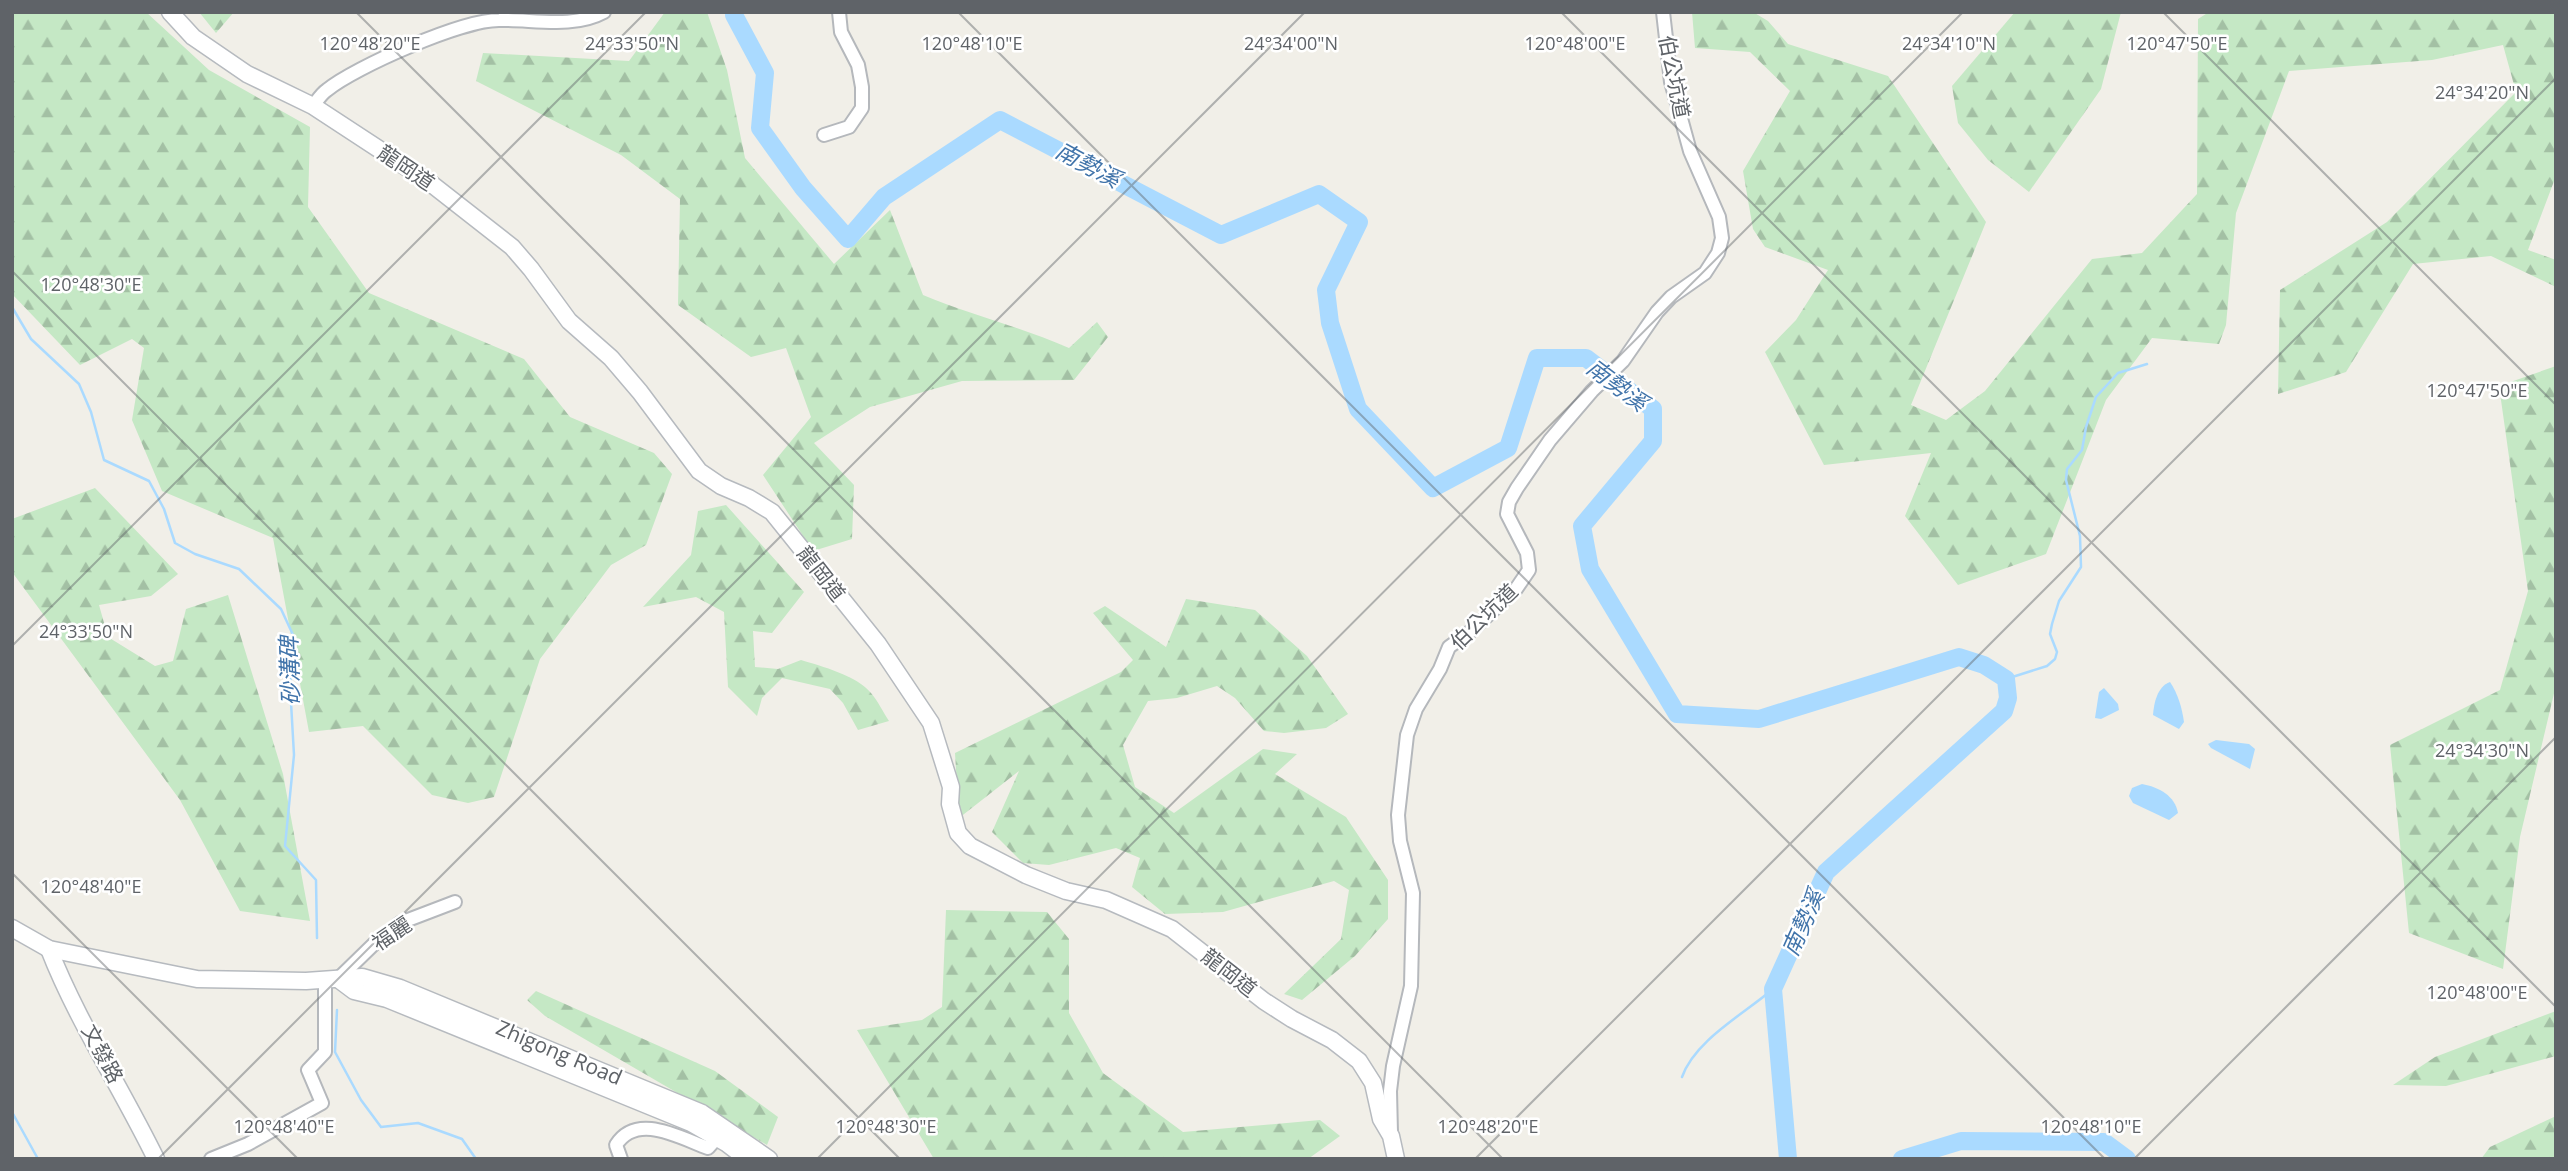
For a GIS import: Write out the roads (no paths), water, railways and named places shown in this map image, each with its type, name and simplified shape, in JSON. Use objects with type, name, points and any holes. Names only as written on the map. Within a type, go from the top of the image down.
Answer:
[{"type":"street","name":"龍岡道","points":[[170,12],[193,37],[247,74],[313,106],[429,182],[512,247],[569,321],[618,366],[699,471],[721,486],[772,512],[878,644],[931,723],[951,787],[950,804],[958,833],[970,846],[1026,875],[1066,891],[1106,900],[1172,929],[1264,1001],[1332,1040],[1359,1061],[1373,1083],[1381,1119],[1391,1136],[1396,1159]]},
{"type":"street","points":[[313,106],[326,90],[397,52],[495,16],[573,21],[596,17],[604,12]]},
{"type":"street","points":[[824,135],[849,127],[862,108],[858,65],[841,32],[839,12]]},
{"type":"street","name":"伯公坑道","points":[[1391,1136],[1390,1091],[1393,1066],[1411,986],[1413,893],[1400,841],[1398,815],[1407,735],[1416,709],[1440,669],[1449,647],[1471,631],[1516,589],[1529,570],[1527,553],[1507,514],[1509,502],[1550,440],[1623,360],[1671,296],[1705,273],[1718,253],[1722,238],[1719,217],[1690,151],[1671,82],[1663,12]]},
{"type":"street","name":"福麗","points":[[331,980],[400,923],[456,902]]},
{"type":"street","name":"Zhigong Road","points":[[12,928],[49,949],[197,979],[331,980],[362,977],[400,988],[594,1075],[691,1123],[747,1159]]},
{"type":"street","name":"文發路","points":[[49,949],[60,976],[156,1159]]},
{"type":"street","points":[[211,1159],[247,1144],[321,1103],[308,1070],[325,1052],[331,980]]},
{"type":"street","name":"Zhigong Road","points":[[594,1075],[702,1113],[769,1159]]},
{"type":"street","points":[[621,1159],[616,1145],[622,1135],[633,1129],[646,1128],[708,1148],[717,1138]]},
{"type":"water","points":[[2170,682],[2181,706],[2184,722],[2179,729],[2153,715],[2159,691]]},
{"type":"water","points":[[2104,688],[2118,704],[2119,710],[2101,719],[2095,718],[2099,692]]},
{"type":"water","points":[[2216,740],[2249,744],[2255,749],[2250,769],[2211,748],[2208,744]]},
{"type":"water","points":[[2142,784],[2165,793],[2174,802],[2178,813],[2169,820],[2133,803],[2129,796],[2132,788]]},
{"type":"waterway","name":"南勢溪","points":[[735,12],[734,15],[765,73],[760,128],[803,188],[848,239],[884,197],[1000,120],[1221,235],[1319,194],[1359,222],[1326,290],[1330,323],[1358,409],[1433,488],[1508,448],[1537,358],[1586,358],[1653,409],[1653,441],[1582,526],[1590,569],[1677,714],[1759,719],[1959,657],[1984,665],[2006,679],[2008,698],[2004,711],[1826,872],[1773,989],[1788,1159]]},
{"type":"waterway","name":"砂溝碑","points":[[12,261],[12,282]]},
{"type":"waterway","name":"砂溝碑","points":[[12,307],[31,339],[79,384],[91,412],[104,460],[149,481],[164,509],[175,543],[195,554],[239,569],[281,609],[294,637],[290,685],[294,755],[285,846],[316,880],[317,938]]},
{"type":"waterway","points":[[2006,679],[2047,666],[2055,659],[2057,652],[2050,634],[2052,624],[2059,601],[2081,567],[2080,536],[2066,480],[2067,469],[2082,450],[2096,397],[2118,373],[2147,364]]},
{"type":"waterway","points":[[1682,1077],[1688,1064],[1709,1039],[1773,989]]},
{"type":"waterway","name":"砂溝碑","points":[[337,1010],[335,1052],[361,1100],[381,1127],[418,1123],[462,1139],[476,1159]]},
{"type":"waterway","points":[[12,1112],[38,1159]]},
{"type":"waterway","name":"南勢溪","points":[[1902,1159],[1961,1141],[2104,1142],[2127,1159]]}]
